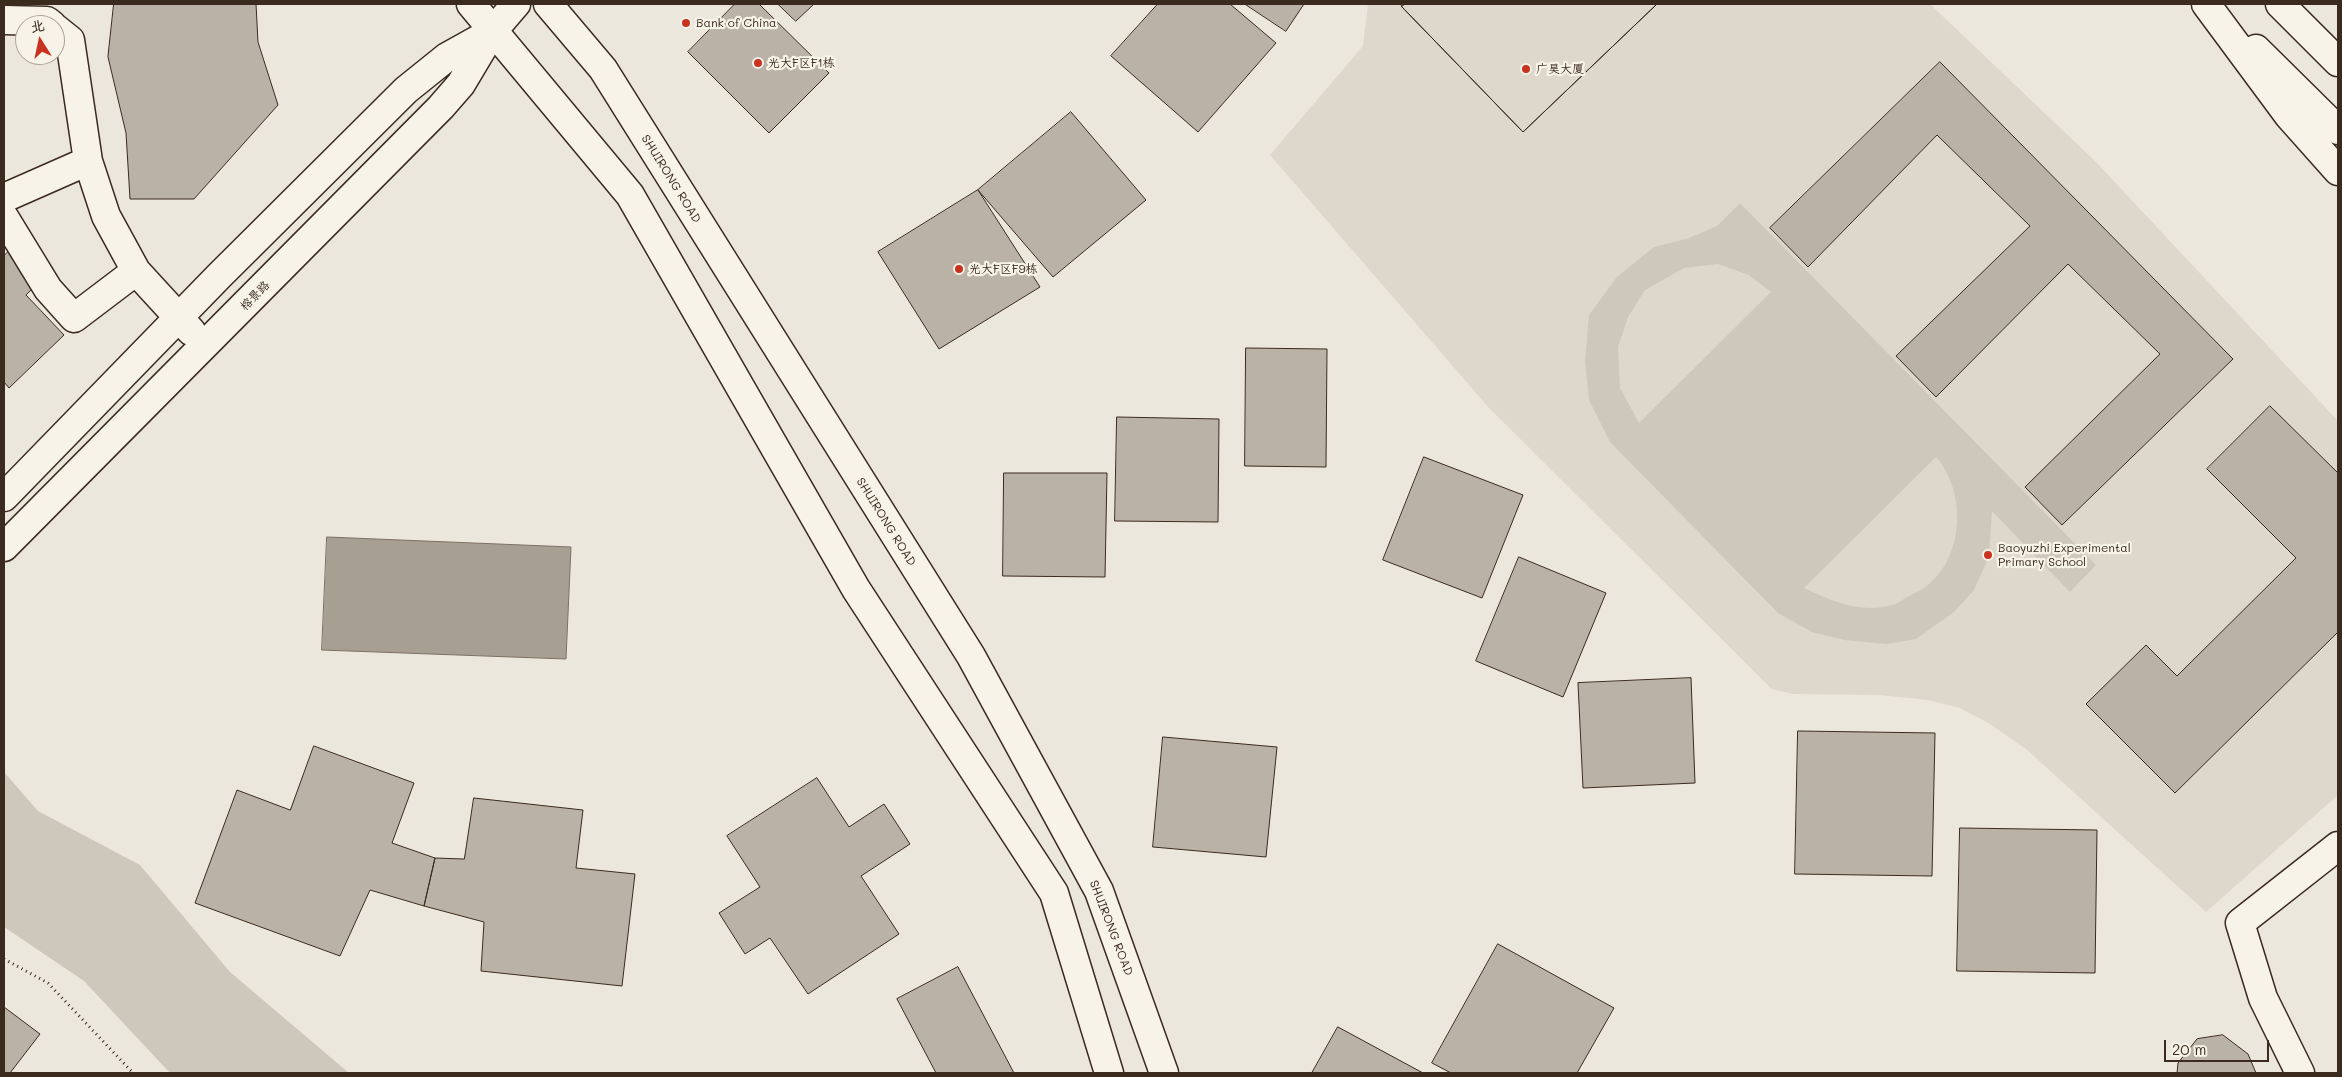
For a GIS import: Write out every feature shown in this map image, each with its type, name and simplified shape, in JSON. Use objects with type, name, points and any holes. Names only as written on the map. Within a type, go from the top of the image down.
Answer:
[{"type":"street","points":[[470,4],[630,195],[856,589],[1054,893],[1109,1073]]},
{"type":"street","name":"榕景路","points":[[4,547],[441,107],[461,84],[492,32],[516,4]]},
{"type":"street","name":"SHUIRONG ROAD","points":[[548,4],[603,70],[971,656],[1099,891],[1164,1073]]},
{"type":"street","points":[[2206,4],[2289,116],[2338,171]]},
{"type":"street","points":[[2211,4],[2338,130]]},
{"type":"street","points":[[2280,4],[2338,62]]},
{"type":"street","name":"榕景路","points":[[4,497],[178,318],[406,90],[447,58],[492,32]]},
{"type":"street","points":[[65,36],[70,40],[88,161],[106,216],[136,271],[178,318],[206,345]]},
{"type":"street","points":[[4,198],[88,161]]},
{"type":"street","points":[[4,217],[48,289],[74,318],[136,271]]},
{"type":"street","points":[[2300,1073],[2263,998],[2240,923],[2338,846]]},
{"type":"path","points":[[4,959],[48,983],[133,1073]]},
{"type":"shaded area","name":"Baoyuzhi Experimental Primary School","points":[[1368,4],[1930,4],[2096,162],[2338,421],[2338,795],[2206,912],[2026,749],[1990,724],[1960,708],[1928,700],[1879,695],[1793,694],[1772,689],[1489,408],[1270,155],[1363,46]]},
{"type":"shaded area","points":[[1740,203],[2096,565],[2070,592],[1992,511],[1989,556],[1974,590],[1954,612],[1916,639],[1887,644],[1844,640],[1812,632],[1778,613],[1610,442],[1589,400],[1585,362],[1589,315],[1617,277],[1654,247],[1689,238],[1717,226]],"holes":[[[1718,264],[1749,275],[1771,292],[1639,423],[1620,388],[1618,347],[1628,317],[1645,290],[1684,268]],[[1936,457],[1946,471],[1953,487],[1957,522],[1955,540],[1949,557],[1940,572],[1928,585],[1894,604],[1869,608],[1846,605],[1804,588]]]},
{"type":"shaded area","points":[[327,537],[571,547],[566,659],[322,650]]},
{"type":"shaded area","points":[[4,772],[38,811],[140,865],[230,972],[349,1073],[170,1073],[84,981],[4,927]]},
{"type":"building","points":[[114,4],[256,4],[258,42],[278,105],[194,199],[130,199],[126,133],[108,57]]},
{"type":"building","name":"光大F区F1栋","points":[[735,4],[759,4],[829,73],[769,133],[688,52]]},
{"type":"building","points":[[778,4],[814,4],[796,21]]},
{"type":"building","points":[[1158,4],[1230,4],[1276,43],[1198,132],[1111,56]]},
{"type":"building","points":[[1245,4],[1304,4],[1286,31]]},
{"type":"building","name":"广昊大厦","points":[[1401,4],[1657,4],[1523,132]]},
{"type":"building","name":"广昊大厦","points":[[1405,4],[1657,4],[1523,132],[1402,7]]},
{"type":"building","points":[[1940,62],[2233,359],[2062,525],[2025,487],[2160,354],[2068,264],[1936,397],[1896,356],[2030,226],[1937,135],[1808,267],[1770,228]]},
{"type":"building","points":[[1071,112],[1146,200],[1053,277],[978,190]]},
{"type":"building","name":"光大F区F9栋","points":[[978,190],[1040,287],[939,349],[878,252]]},
{"type":"building","points":[[9,251],[38,283],[26,295],[64,335],[9,388],[4,382],[4,256]]},
{"type":"building","points":[[1246,348],[1327,349],[1326,467],[1245,466]]},
{"type":"building","points":[[2270,406],[2338,473],[2338,632],[2175,793],[2086,704],[2146,645],[2177,676],[2296,558],[2207,469]]},
{"type":"building","points":[[1117,417],[1219,419],[1218,522],[1115,521]]},
{"type":"building","points":[[1424,457],[1523,495],[1482,598],[1383,560]]},
{"type":"building","points":[[1004,473],[1107,473],[1105,577],[1003,576]]},
{"type":"building","points":[[1519,557],[1606,593],[1563,697],[1476,661]]},
{"type":"building","points":[[1691,678],[1695,783],[1583,788],[1578,683]]},
{"type":"building","points":[[1798,731],[1935,733],[1932,876],[1795,874]]},
{"type":"building","points":[[1163,737],[1277,747],[1266,857],[1153,847]]},
{"type":"building","points":[[314,746],[414,783],[392,843],[435,858],[424,906],[370,890],[340,956],[195,903],[237,790],[290,810]]},
{"type":"building","points":[[817,778],[849,827],[884,804],[910,844],[861,876],[899,934],[808,994],[770,938],[745,954],[719,913],[760,887],[727,836]]},
{"type":"building","points":[[474,798],[583,810],[576,868],[635,874],[622,986],[481,971],[484,922],[424,906],[435,858],[464,859]]},
{"type":"building","points":[[1960,828],[2097,830],[2095,973],[1957,971]]},
{"type":"building","points":[[1498,944],[1614,1008],[1577,1073],[1451,1073],[1432,1063]]},
{"type":"building","points":[[958,967],[1014,1073],[936,1073],[897,999]]},
{"type":"building","points":[[4,1007],[40,1034],[10,1073],[4,1073]]},
{"type":"building","points":[[1338,1027],[1423,1073],[1312,1073]]},
{"type":"building","points":[[2223,1035],[2248,1054],[2256,1073],[2177,1073],[2178,1063],[2197,1039]]},
{"type":"place","name":"Bank of China","points":[[686,23]]},
{"type":"place","name":"光大F区F1栋","points":[[758,63]]},
{"type":"place","name":"广昊大厦","points":[[1526,69]]},
{"type":"place","name":"光大F区F9栋","points":[[959,269]]},
{"type":"place","name":"Baoyuzhi Experimental Primary School","points":[[1988,555]]}]
